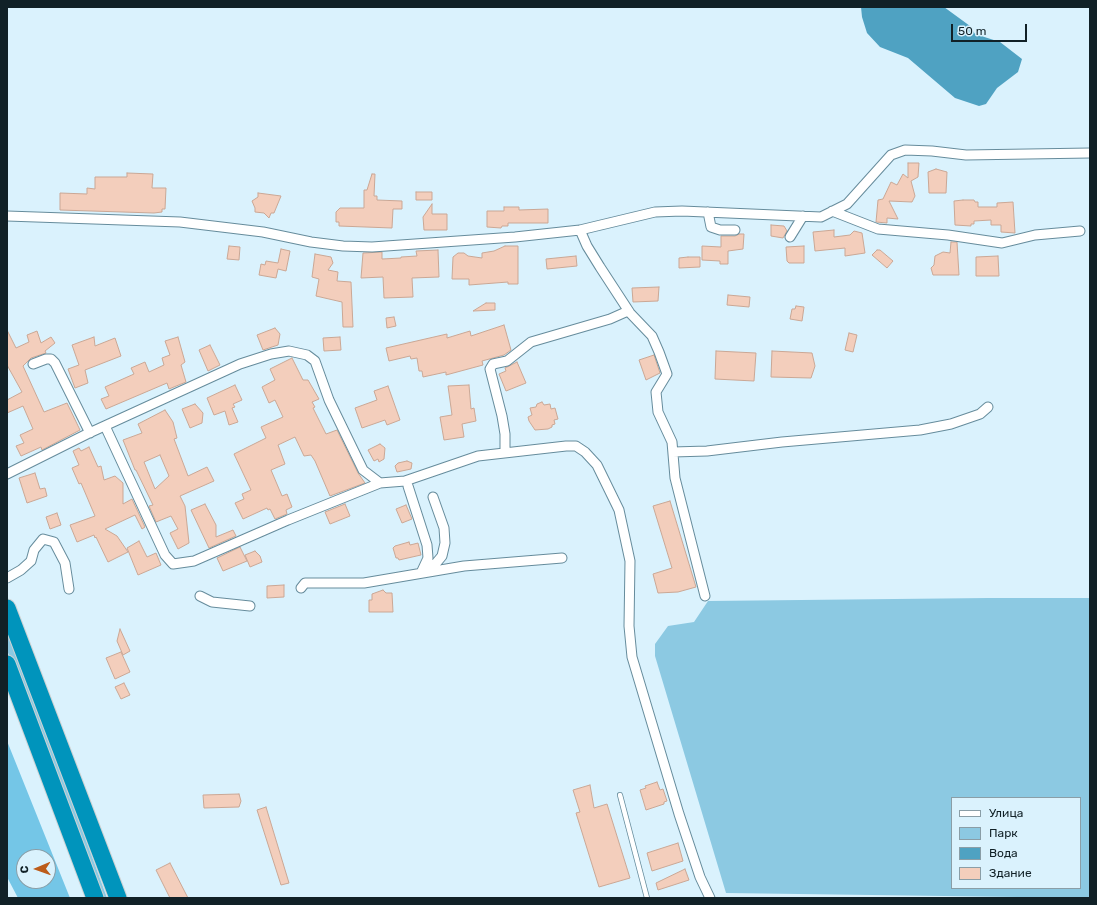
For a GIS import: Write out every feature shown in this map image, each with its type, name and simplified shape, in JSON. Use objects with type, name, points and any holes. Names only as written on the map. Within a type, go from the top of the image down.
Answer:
[{"type":"highway","points":[[7,608],[118,898]]},
{"type":"highway","points":[[7,664],[95,898]]},
{"type":"street","points":[[7,216],[180,222],[263,232],[311,242],[343,246],[372,247],[515,238],[580,230],[655,212],[708,212],[821,217],[848,204],[891,154],[905,150],[932,150],[966,155],[1090,153]]},
{"type":"street","points":[[832,211],[878,228],[948,235],[1002,243],[1035,235],[1080,231]]},
{"type":"street","points":[[708,212],[711,227],[720,230],[735,230]]},
{"type":"street","points":[[790,237],[803,216]]},
{"type":"street","points":[[580,230],[587,246],[628,311],[652,336],[667,374],[656,392],[658,412],[672,442],[675,478],[704,596]]},
{"type":"street","points":[[505,452],[505,434],[502,416],[490,369],[493,364],[507,361],[531,342],[610,319],[628,311]]},
{"type":"street","points":[[7,474],[90,433],[240,364],[289,351],[307,355],[315,361],[329,400],[363,470],[380,483]]},
{"type":"street","points":[[33,364],[46,359],[55,363],[90,433]]},
{"type":"street","points":[[673,452],[707,451],[782,442],[920,430],[951,424],[980,414],[988,407]]},
{"type":"street","points":[[105,426],[164,555],[173,564],[194,561],[288,520],[380,483],[405,481],[478,456],[505,452],[576,446],[585,452],[597,465],[619,510],[630,561],[629,626],[632,656],[643,699],[681,820],[700,877],[710,898]]},
{"type":"street","points":[[408,486],[426,545],[428,558],[421,573]]},
{"type":"street","points":[[421,573],[437,562],[442,556],[445,543],[444,528],[433,498]]},
{"type":"street","points":[[7,578],[21,570],[31,561],[34,550],[43,539],[54,542],[66,563],[69,589]]},
{"type":"street","points":[[301,588],[306,583],[364,582],[464,566],[562,558]]},
{"type":"street","points":[[200,596],[212,602],[250,606]]},
{"type":"lane","points":[[620,795],[647,898]]},
{"type":"green space","points":[[1090,598],[1090,898],[726,893],[655,656],[655,644],[668,626],[694,622],[708,601]]},
{"type":"green space","points":[[7,626],[107,898],[99,898],[7,650]]},
{"type":"shaded area","points":[[7,741],[50,849],[16,849],[16,889],[56,889],[56,863],[70,898],[18,898],[7,877]]},
{"type":"water","points":[[861,7],[944,7],[970,26],[975,34],[1000,42],[1022,59],[1018,72],[997,88],[986,104],[979,106],[955,98],[908,58],[880,47],[867,33],[862,17]]},
{"type":"building","points":[[908,163],[919,163],[918,177],[911,181],[915,196],[912,202],[889,201],[898,219],[887,218],[887,223],[876,222],[878,200],[883,199],[891,182],[897,185],[903,174],[908,178]]},
{"type":"building","points":[[936,169],[947,172],[946,193],[929,193],[928,172]]},
{"type":"building","points":[[127,173],[153,174],[152,188],[166,188],[165,209],[162,209],[162,212],[60,210],[60,193],[87,194],[87,188],[95,189],[95,177],[127,177]]},
{"type":"building","points":[[372,174],[375,174],[374,196],[377,196],[377,200],[402,201],[402,209],[393,209],[392,228],[339,226],[339,222],[336,222],[336,212],[340,208],[364,208],[364,190],[367,190]]},
{"type":"building","points":[[416,192],[432,192],[432,200],[416,200]]},
{"type":"building","points":[[258,193],[281,196],[274,213],[271,213],[269,218],[264,213],[255,212],[252,201],[258,197]]},
{"type":"building","points":[[974,200],[975,202],[978,202],[978,207],[997,207],[997,203],[1013,202],[1015,233],[1001,232],[1001,225],[991,225],[991,220],[974,221],[974,224],[971,224],[971,226],[955,225],[954,201]]},
{"type":"building","points":[[432,204],[432,214],[447,214],[447,230],[424,230],[423,217]]},
{"type":"building","points":[[504,207],[519,207],[519,210],[548,209],[548,223],[508,223],[508,226],[502,226],[501,228],[487,227],[487,211],[504,211]]},
{"type":"building","points":[[771,225],[784,226],[787,231],[783,238],[771,236]]},
{"type":"building","points":[[834,230],[834,237],[850,235],[854,231],[862,233],[865,253],[845,256],[845,248],[815,251],[813,232]]},
{"type":"building","points":[[744,234],[743,249],[728,251],[728,264],[720,264],[720,261],[702,260],[702,246],[721,247],[721,236],[735,236]]},
{"type":"building","points":[[951,242],[957,242],[959,275],[933,275],[931,268],[934,265],[935,256],[943,252],[950,253]]},
{"type":"building","points":[[229,246],[240,247],[239,260],[227,259]]},
{"type":"building","points":[[505,246],[518,246],[518,284],[508,284],[508,282],[469,285],[469,279],[452,279],[453,257],[458,253],[464,253],[468,256],[482,258],[482,253],[494,251]]},
{"type":"building","points":[[804,246],[804,263],[789,263],[787,261],[786,247]]},
{"type":"building","points":[[281,249],[290,251],[286,271],[278,269],[276,278],[259,275],[261,264],[265,265],[266,261],[278,263]]},
{"type":"building","points":[[438,250],[439,277],[412,278],[413,297],[384,298],[383,277],[361,278],[363,253],[382,252],[382,259],[417,256],[416,251]]},
{"type":"building","points":[[877,250],[880,250],[893,261],[887,268],[872,255]]},
{"type":"building","points":[[315,254],[331,257],[333,263],[328,270],[338,272],[337,281],[351,282],[353,327],[343,327],[342,302],[316,296],[319,279],[312,277]]},
{"type":"building","points":[[576,256],[577,266],[547,269],[546,259]]},
{"type":"building","points":[[998,256],[999,276],[976,276],[976,257]]},
{"type":"building","points":[[700,257],[700,267],[679,268],[679,258]]},
{"type":"building","points":[[659,287],[658,301],[633,302],[632,288]]},
{"type":"building","points":[[728,295],[750,297],[749,307],[727,305]]},
{"type":"building","points":[[486,303],[495,303],[495,310],[473,311]]},
{"type":"building","points":[[796,306],[804,307],[802,321],[790,319],[792,309],[795,309]]},
{"type":"building","points":[[394,317],[396,326],[387,328],[386,318]]},
{"type":"building","points":[[504,325],[511,350],[504,355],[482,361],[483,365],[446,375],[446,372],[423,377],[422,371],[419,371],[417,358],[411,359],[410,356],[389,361],[386,348],[447,334],[447,338],[470,331],[471,336]]},
{"type":"building","points":[[275,328],[280,334],[278,345],[263,350],[257,335]]},
{"type":"building","points":[[7,330],[16,348],[29,342],[27,335],[37,331],[41,343],[51,337],[55,343],[45,351],[46,353],[31,358],[23,366],[44,412],[67,403],[80,430],[42,450],[41,447],[21,456],[16,446],[24,443],[20,435],[33,429],[23,406],[7,413],[7,400],[22,392],[7,365]]},
{"type":"building","points":[[849,333],[857,335],[853,352],[845,350]]},
{"type":"building","points":[[94,337],[95,346],[115,338],[121,356],[85,370],[88,383],[75,388],[68,369],[79,365],[72,345]]},
{"type":"building","points":[[178,337],[185,362],[181,365],[186,382],[169,389],[167,383],[106,409],[101,399],[109,396],[105,387],[134,374],[131,368],[145,362],[149,372],[164,365],[162,358],[170,355],[165,341]]},
{"type":"building","points":[[340,337],[341,350],[324,351],[323,338]]},
{"type":"building","points":[[210,345],[220,365],[208,371],[199,350]]},
{"type":"building","points":[[716,351],[756,353],[754,381],[715,379]]},
{"type":"building","points":[[772,351],[812,353],[815,366],[811,378],[771,377]]},
{"type":"building","points":[[654,355],[660,373],[646,380],[639,360]]},
{"type":"building","points":[[292,358],[303,380],[308,380],[319,399],[312,402],[315,407],[313,408],[326,434],[337,430],[358,473],[365,483],[330,496],[315,461],[311,455],[304,456],[295,437],[278,445],[285,464],[271,470],[282,496],[287,494],[292,507],[286,510],[287,514],[275,519],[270,509],[268,510],[267,508],[243,519],[235,503],[244,499],[242,494],[251,490],[234,454],[266,438],[261,427],[283,417],[275,400],[269,403],[262,387],[275,380],[270,369]]},
{"type":"building","points":[[517,362],[526,383],[506,391],[499,374],[506,371],[505,368]]},
{"type":"building","points":[[235,385],[242,400],[233,404],[235,407],[232,408],[238,422],[229,425],[225,411],[214,415],[207,398]]},
{"type":"building","points":[[469,385],[471,409],[474,408],[476,421],[462,424],[464,437],[444,440],[440,417],[452,415],[448,386]]},
{"type":"building","points":[[388,386],[400,420],[387,425],[385,420],[362,428],[355,408],[377,400],[374,391]]},
{"type":"building","points":[[542,402],[544,405],[550,404],[551,409],[555,408],[558,419],[554,420],[555,424],[548,429],[535,430],[528,417],[532,415],[530,408],[536,407],[537,404]]},
{"type":"building","points":[[195,404],[203,413],[202,423],[190,428],[182,409]]},
{"type":"building","points":[[165,410],[173,422],[177,438],[174,439],[188,476],[207,467],[214,481],[180,496],[185,506],[189,543],[178,549],[170,533],[178,529],[171,516],[156,522],[149,506],[153,505],[135,470],[123,440],[142,433],[138,424]],"holes":[[[160,455],[169,476],[155,489],[144,462]]]},
{"type":"building","points":[[380,444],[385,448],[384,459],[379,462],[378,459],[374,461],[368,450]]},
{"type":"building","points":[[89,447],[98,467],[101,466],[104,480],[115,476],[123,483],[123,504],[132,499],[145,527],[142,529],[135,515],[105,529],[117,536],[128,552],[108,562],[94,535],[77,542],[70,525],[95,516],[81,483],[79,484],[72,468],[79,465],[73,451],[79,448],[81,451]]},
{"type":"building","points":[[407,461],[412,463],[411,469],[397,472],[395,466],[398,463]]},
{"type":"building","points":[[35,473],[40,489],[45,488],[47,496],[27,503],[19,478]]},
{"type":"building","points":[[670,501],[696,587],[678,592],[658,593],[653,574],[672,568],[653,506]]},
{"type":"building","points":[[205,504],[216,525],[216,537],[233,530],[236,536],[209,548],[191,510]]},
{"type":"building","points":[[345,504],[350,516],[330,524],[325,512]]},
{"type":"building","points":[[406,505],[412,519],[402,523],[396,509]]},
{"type":"building","points":[[57,513],[61,525],[50,529],[46,517]]},
{"type":"building","points":[[139,541],[147,557],[156,553],[161,565],[138,575],[127,548]]},
{"type":"building","points":[[409,542],[410,545],[418,543],[421,555],[399,560],[396,558],[393,548]]},
{"type":"building","points":[[240,547],[247,561],[223,571],[217,558]]},
{"type":"building","points":[[255,551],[260,556],[262,562],[250,567],[245,555]]},
{"type":"building","points":[[284,585],[284,597],[267,598],[267,586]]},
{"type":"building","points":[[383,590],[386,593],[392,593],[393,612],[369,612],[369,600],[372,600],[372,594]]},
{"type":"building","points":[[120,629],[130,651],[123,655],[117,641]]},
{"type":"building","points":[[121,652],[130,672],[115,679],[106,658]]},
{"type":"building","points":[[124,683],[130,695],[121,699],[115,687]]},
{"type":"building","points":[[657,782],[660,790],[663,789],[667,801],[664,802],[664,804],[646,810],[640,790],[646,788],[645,786]]},
{"type":"building","points":[[590,785],[594,808],[607,804],[630,878],[599,887],[576,813],[580,812],[573,790]]},
{"type":"building","points":[[239,794],[241,801],[239,807],[204,808],[203,795]]},
{"type":"building","points":[[266,807],[289,883],[281,885],[257,810]]},
{"type":"building","points":[[678,843],[683,861],[652,871],[647,853]]},
{"type":"building","points":[[170,863],[188,898],[170,898],[156,870]]},
{"type":"building","points":[[685,869],[689,880],[658,890],[656,883]]}]
